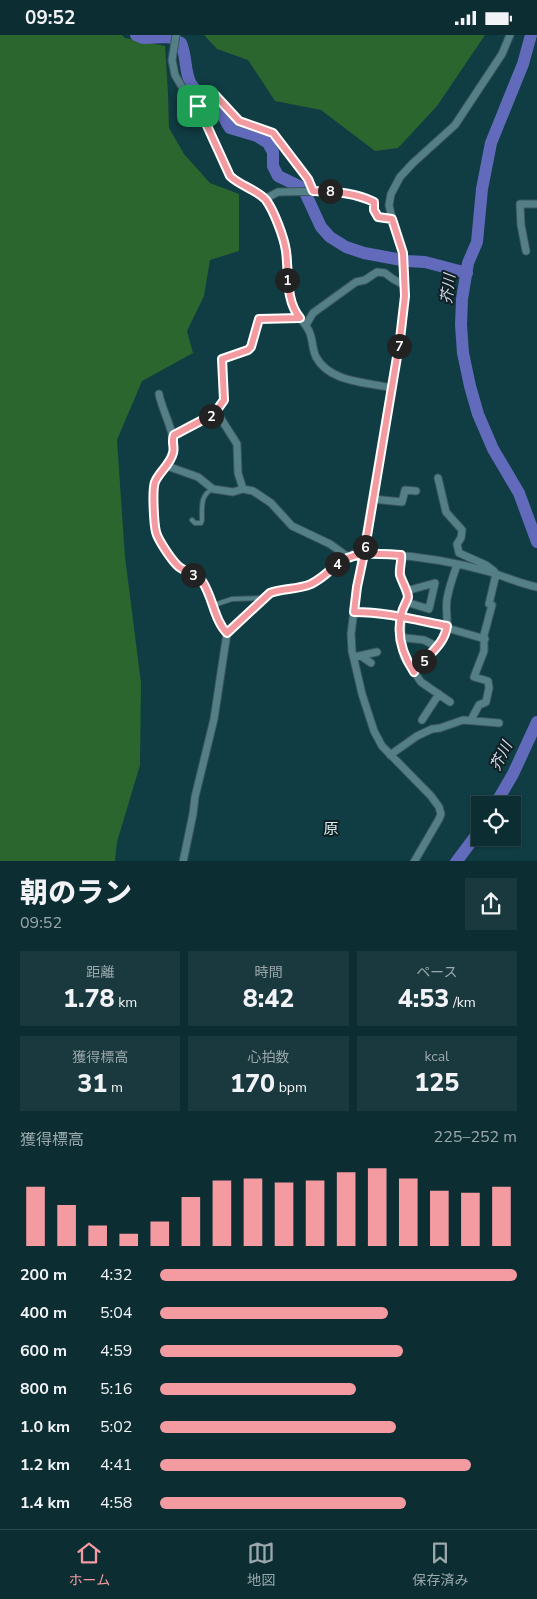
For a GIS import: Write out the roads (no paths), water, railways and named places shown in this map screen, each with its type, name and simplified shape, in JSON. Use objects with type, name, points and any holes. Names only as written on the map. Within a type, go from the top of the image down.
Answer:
[{"type":"street","points":[[176,35],[172,50],[175,75],[182,87],[200,104],[230,176],[265,199],[284,241],[290,297],[295,313],[306,325],[310,333],[314,355],[327,369],[350,380],[392,388]]},
{"type":"street","points":[[414,861],[441,814],[439,807],[431,796],[382,746],[374,731],[358,656],[351,634],[357,587],[392,388],[404,305],[404,257],[392,219],[391,194],[395,185],[413,163],[455,125],[502,54],[510,35]]},
{"type":"street","points":[[200,104],[215,95],[239,121],[273,133],[308,179],[312,191]]},
{"type":"street","points":[[265,199],[278,192],[342,192],[374,202],[374,210],[378,217],[392,219]]},
{"type":"street","points":[[526,251],[521,225],[520,204],[537,204]]},
{"type":"street","points":[[306,325],[313,313],[356,282],[365,280],[377,272],[385,273],[404,285]]},
{"type":"street","points":[[172,438],[181,430],[214,414],[224,400],[222,359],[248,350],[251,347],[259,319],[300,318]]},
{"type":"street","points":[[159,394],[172,438],[173,453],[167,466],[154,483],[153,500],[156,533],[177,566],[201,579],[214,605],[222,628],[227,633]]},
{"type":"street","points":[[216,411],[237,444],[238,473],[243,489]]},
{"type":"street","points":[[167,466],[198,477],[213,489],[234,492],[243,489],[253,491],[263,497],[292,526],[330,544],[348,557]]},
{"type":"street","points":[[438,479],[446,512],[462,530],[461,538],[457,544],[459,553],[486,565],[498,575]]},
{"type":"street","points":[[373,499],[402,503],[405,490],[416,491]]},
{"type":"street","points":[[183,861],[195,797],[214,719],[227,633],[264,597],[277,590],[301,588],[323,578],[336,565],[358,553],[414,556],[498,575],[523,585],[537,587]]},
{"type":"street","points":[[401,555],[400,572],[408,597],[401,617],[404,657],[420,682],[450,702]]},
{"type":"street","points":[[414,672],[416,667],[438,647],[447,627],[447,599],[456,565]]},
{"type":"street","points":[[470,720],[479,705],[486,702],[490,688],[488,681],[474,677],[484,651],[484,639],[492,605],[489,603],[498,575]]},
{"type":"street","points":[[406,591],[435,583],[429,609],[406,602]]},
{"type":"street","points":[[354,612],[391,614],[447,627],[484,639]]},
{"type":"street","points":[[401,636],[424,640],[438,647]]},
{"type":"street","points":[[358,656],[377,652]]},
{"type":"street","points":[[358,656],[371,663]]},
{"type":"street","points":[[422,720],[439,695]]},
{"type":"street","points":[[390,755],[417,736],[432,729],[464,720],[499,723]]},
{"type":"lane","points":[[192,520],[195,523],[201,523],[203,499],[213,489]]},
{"type":"lane","points":[[214,605],[232,599],[264,597]]},
{"type":"waterway","points":[[136,35],[143,38],[169,37],[181,43],[187,74],[194,88],[219,110],[230,128],[257,136],[268,143],[273,152],[273,166],[278,176],[303,188],[321,227],[330,237],[346,247],[364,253],[407,261],[425,262],[467,273]]},
{"type":"waterway","name":"芥川","points":[[531,35],[523,64],[491,143],[482,189],[477,242],[468,263],[462,299],[461,325],[463,353],[478,414],[493,449],[519,493],[537,542]]},
{"type":"waterway","name":"芥川","points":[[500,796],[513,774],[537,722]]},
{"type":"waterway","name":"芥川","points":[[457,861],[471,842]]},
{"type":"district","name":"原","points":[[331,829]]}]
